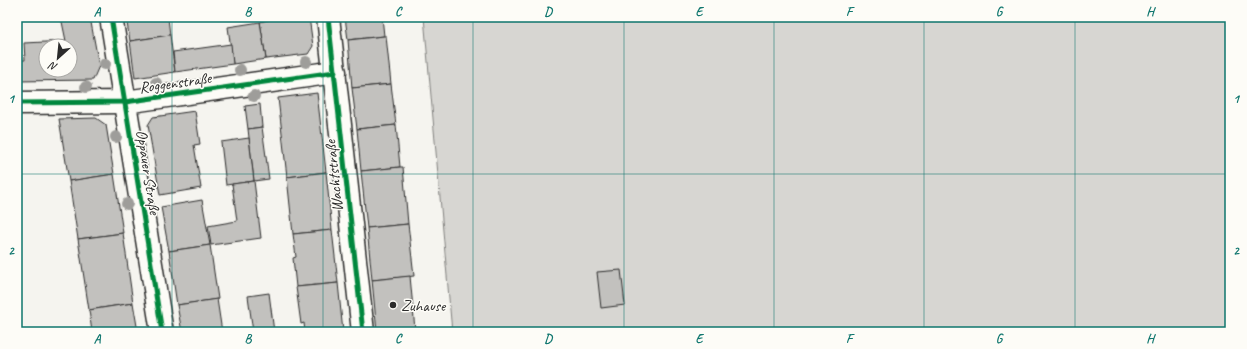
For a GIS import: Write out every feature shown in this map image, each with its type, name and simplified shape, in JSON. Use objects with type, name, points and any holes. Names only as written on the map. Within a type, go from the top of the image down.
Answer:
[{"type":"street","name":"Oppauer Straße","points":[[111,17],[162,332]]},
{"type":"street","name":"Wachtstraße","points":[[328,17],[363,332]]},
{"type":"street","name":"Roggenstraße","points":[[17,103],[124,102],[335,72]]},
{"type":"shaded area","points":[[424,17],[1230,17],[1230,332],[452,332]]},
{"type":"building","points":[[61,17],[90,17],[99,66],[93,80],[17,81],[17,60],[25,60],[24,43],[38,42],[38,78],[78,78],[78,38],[65,38]]},
{"type":"building","points":[[126,17],[168,18],[170,35],[130,41]]},
{"type":"building","points":[[275,17],[309,17],[313,46],[308,54],[266,59],[260,22]]},
{"type":"building","points":[[345,17],[382,17],[384,36],[348,40]]},
{"type":"building","points":[[260,22],[266,59],[233,64],[228,27]]},
{"type":"building","points":[[170,35],[175,72],[135,78],[130,41]]},
{"type":"building","points":[[386,36],[391,84],[352,88],[348,40]]},
{"type":"building","points":[[231,44],[233,64],[175,72],[173,52]]},
{"type":"building","points":[[391,84],[396,125],[357,129],[352,88]]},
{"type":"building","points":[[317,93],[326,172],[287,177],[278,98]]},
{"type":"building","points":[[260,104],[262,127],[248,129],[245,106]]},
{"type":"building","points":[[195,111],[200,144],[194,145],[201,188],[160,195],[148,125],[153,117]]},
{"type":"building","points":[[96,118],[106,125],[114,174],[69,181],[59,119]]},
{"type":"building","points":[[396,125],[400,167],[361,171],[357,129]]},
{"type":"building","points":[[262,127],[269,179],[254,181],[248,129]]},
{"type":"building","points":[[249,138],[254,181],[226,185],[221,142]]},
{"type":"building","points":[[403,167],[408,224],[367,228],[361,171]]},
{"type":"building","points":[[326,172],[332,230],[293,234],[287,177]]},
{"type":"building","points":[[114,174],[123,233],[78,239],[69,181]]},
{"type":"building","points":[[254,181],[261,238],[211,245],[208,226],[237,221],[232,184]]},
{"type":"building","points":[[202,200],[210,245],[169,251],[161,207]]},
{"type":"building","points":[[408,224],[414,276],[372,280],[367,228]]},
{"type":"building","points":[[332,230],[338,283],[296,287],[293,258],[296,257],[293,234]]},
{"type":"building","points":[[123,233],[133,303],[89,310],[78,239]]},
{"type":"building","points":[[210,245],[218,299],[177,305],[169,251]]},
{"type":"building","points":[[621,270],[625,305],[601,308],[597,272]]},
{"type":"building","name":"Zuhause","points":[[410,276],[415,330],[400,332],[377,332],[372,280]]},
{"type":"building","points":[[338,283],[343,332],[305,332],[304,323],[301,324],[296,287]]},
{"type":"building","points":[[269,293],[274,332],[253,332],[248,296]]},
{"type":"building","points":[[217,299],[222,332],[182,332],[177,305]]},
{"type":"building","points":[[133,303],[138,332],[92,332],[89,310]]},
{"type":"cycle path","points":[[111,17],[162,332]]},
{"type":"cycle path","points":[[328,17],[363,332]]},
{"type":"cycle path","points":[[17,103],[125,102],[335,72]]},
{"type":"place","name":"Zuhause","points":[[393,305]]}]
